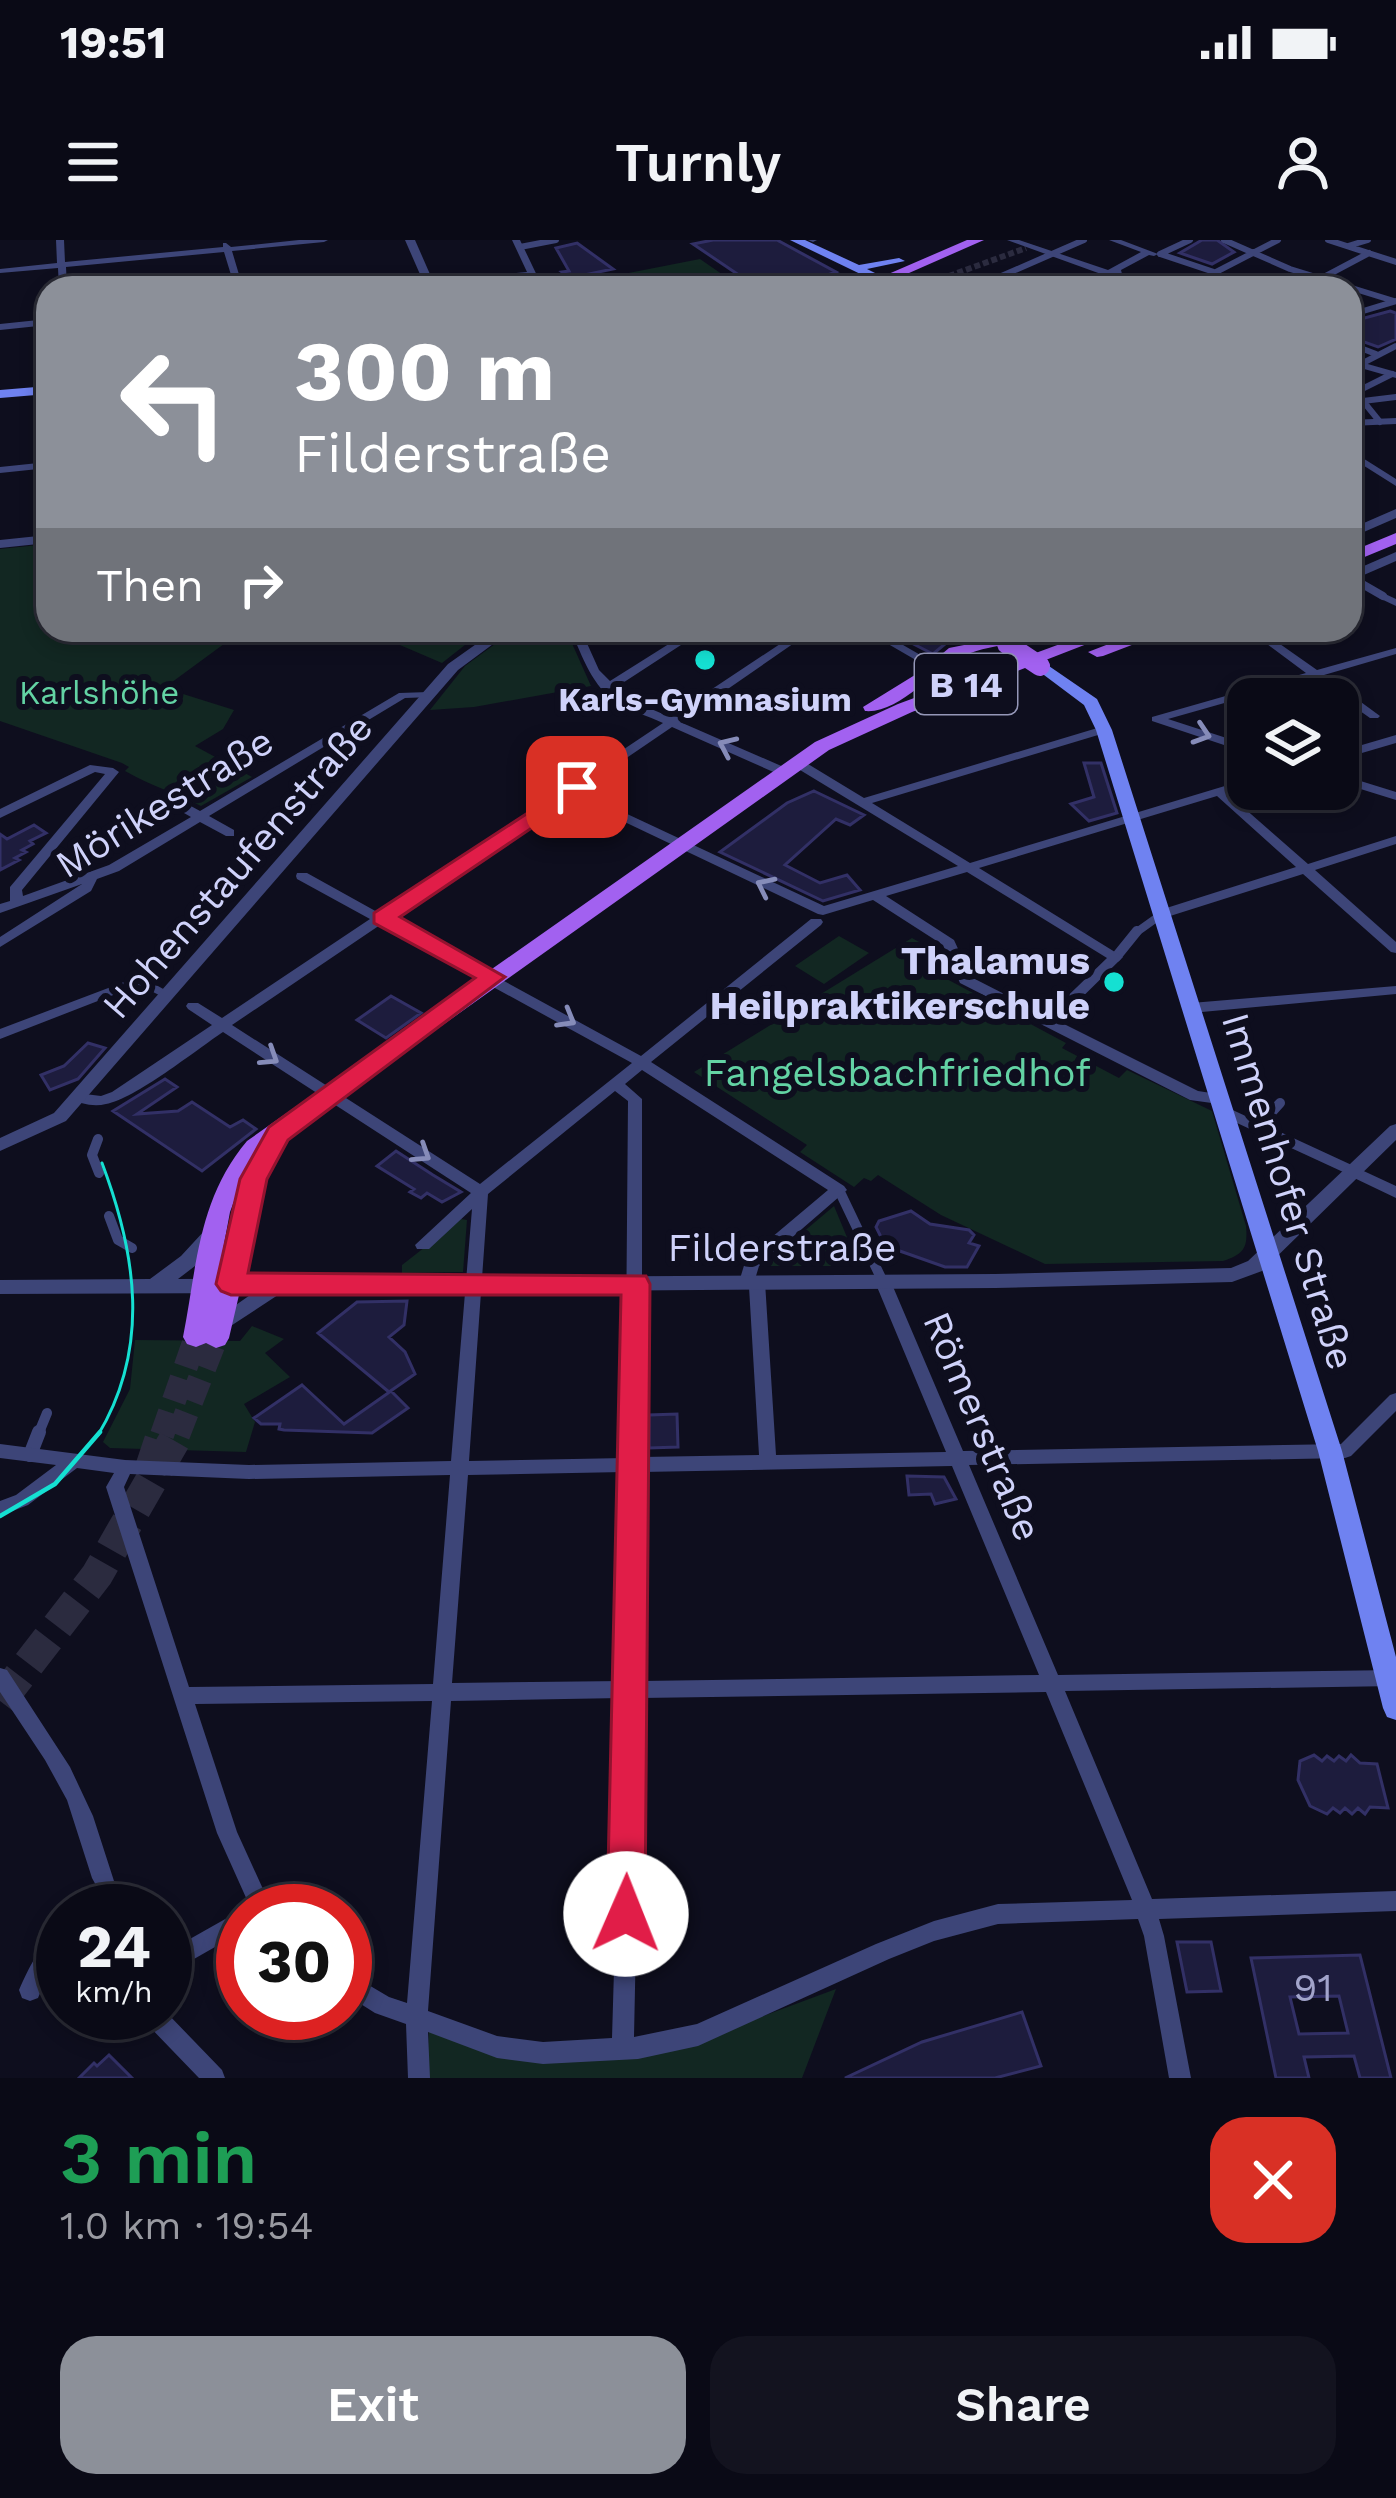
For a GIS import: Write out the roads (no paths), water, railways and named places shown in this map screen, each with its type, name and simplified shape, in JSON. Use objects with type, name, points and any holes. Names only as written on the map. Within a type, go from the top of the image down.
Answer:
[{"type":"main road","points":[[796,240],[844,264],[842,268],[857,276]]},
{"type":"main road","points":[[812,240],[859,276]]},
{"type":"main road","points":[[871,276],[899,261],[978,240]]},
{"type":"main road","points":[[874,276],[950,244]]},
{"type":"main road","points":[[0,394],[36,391]]},
{"type":"main road","points":[[1362,545],[1392,522]]},
{"type":"main road","points":[[951,675],[961,642]]},
{"type":"main road","points":[[955,652],[984,642]]},
{"type":"main road","points":[[1009,642],[1042,672]]},
{"type":"main road","name":"B 14","points":[[218,1284],[213,1233],[255,1148],[822,746],[1004,668],[1079,642]]},
{"type":"main road","points":[[782,771],[804,767],[873,732],[994,686],[1128,642]]},
{"type":"main road","name":"Immenhofer Straße","points":[[1042,672],[1091,702],[1095,733],[1131,817],[1330,1450],[1396,1708]]},
{"type":"main road","points":[[822,746],[823,734],[951,675],[994,686]]},
{"type":"main road","name":"B 14","points":[[211,1334],[238,1188]]},
{"type":"street","points":[[61,240],[62,276]]},
{"type":"street","points":[[0,271],[226,245],[323,240]]},
{"type":"street","points":[[410,240],[426,276]]},
{"type":"street","points":[[516,276],[533,274],[518,244],[556,240]]},
{"type":"street","points":[[999,276],[1084,240]]},
{"type":"street","points":[[1113,240],[1214,272]]},
{"type":"street","points":[[1108,276],[1190,240]]},
{"type":"street","points":[[1224,240],[1316,276]]},
{"type":"street","points":[[1207,276],[1278,240]]},
{"type":"street","points":[[1328,240],[1369,240]]},
{"type":"street","points":[[1013,241],[1119,276]]},
{"type":"street","points":[[1355,243],[1396,262]]},
{"type":"street","points":[[226,245],[235,276]]},
{"type":"street","points":[[1325,276],[1395,251]]},
{"type":"street","points":[[1281,274],[1291,268]]},
{"type":"street","points":[[1362,293],[1391,304]]},
{"type":"street","points":[[1362,312],[1391,304]]},
{"type":"street","points":[[0,327],[36,323]]},
{"type":"street","points":[[1362,359],[1396,346]]},
{"type":"street","points":[[1362,349],[1376,354]]},
{"type":"street","points":[[1362,365],[1394,375]]},
{"type":"street","points":[[1366,398],[1394,375]]},
{"type":"street","points":[[1362,397],[1396,397]]},
{"type":"street","points":[[1366,398],[1380,422]]},
{"type":"street","points":[[1362,423],[1396,422]]},
{"type":"street","points":[[1362,463],[1396,479]]},
{"type":"street","points":[[0,470],[36,466]]},
{"type":"street","points":[[1362,531],[1392,522]]},
{"type":"street","points":[[0,544],[36,540]]},
{"type":"street","points":[[1362,572],[1396,556]]},
{"type":"street","points":[[1362,585],[1396,603]]},
{"type":"street","name":"Hohenstaufenstraße","points":[[0,1145],[51,1124],[77,1098],[446,676],[486,642]]},
{"type":"street","points":[[582,642],[607,688],[619,699],[782,771]]},
{"type":"street","points":[[607,688],[680,642]]},
{"type":"street","points":[[77,1098],[101,1101],[117,1096],[790,642]]},
{"type":"street","points":[[892,642],[951,675]]},
{"type":"street","points":[[1269,642],[1374,716]]},
{"type":"street","points":[[1305,678],[1396,651]]},
{"type":"street","points":[[915,654],[935,659],[955,652]]},
{"type":"street","name":"Mörikestraße","points":[[0,943],[86,888],[92,878],[403,695],[430,695]]},
{"type":"street","points":[[1227,699],[1156,719],[1227,742]]},
{"type":"street","points":[[864,802],[1095,733]]},
{"type":"street","points":[[1359,750],[1396,740]]},
{"type":"street","points":[[804,767],[1116,957]]},
{"type":"street","points":[[0,814],[94,768],[113,772],[15,890],[17,902],[42,917]]},
{"type":"street","points":[[1359,785],[1396,796]]},
{"type":"street","points":[[423,1245],[481,1192],[819,916],[967,866],[1227,790]]},
{"type":"street","points":[[570,792],[819,916]]},
{"type":"street","points":[[1220,792],[1396,949]]},
{"type":"street","points":[[174,802],[230,833]]},
{"type":"street","points":[[1048,1023],[1139,929],[1162,914],[1396,840]]},
{"type":"street","points":[[302,876],[640,1061],[838,1190],[752,1263],[768,1462]]},
{"type":"street","points":[[0,909],[92,878]]},
{"type":"street","points":[[876,896],[949,943],[964,980],[1396,1193]]},
{"type":"street","points":[[0,1034],[140,980],[166,995]]},
{"type":"street","points":[[1191,1008],[1396,990]]},
{"type":"street","points":[[193,1006],[481,1192]]},
{"type":"street","points":[[614,1083],[635,1099],[632,1689],[623,2049]]},
{"type":"street","points":[[1260,1125],[1280,1103]]},
{"type":"street","points":[[1269,1253],[1396,1130]]},
{"type":"street","points":[[98,1139],[92,1155],[99,1173]]},
{"type":"street","name":"Römerstraße","points":[[838,1190],[883,1282],[1145,1907],[1180,2078]]},
{"type":"street","points":[[419,2078],[417,2018],[481,1192]]},
{"type":"street","points":[[109,1216],[118,1240],[132,1248]]},
{"type":"street","points":[[153,1286],[188,1261],[213,1233]]},
{"type":"street","name":"Filderstraße","points":[[0,1288],[883,1282],[1232,1274],[1255,1266],[1269,1253]]},
{"type":"street","points":[[211,1334],[258,1295],[278,1286]]},
{"type":"street","points":[[0,1451],[125,1467],[249,1472],[1346,1450],[1396,1400]]},
{"type":"street","points":[[30,1456],[47,1413]]},
{"type":"street","points":[[0,1509],[22,1500],[74,1461]]},
{"type":"street","points":[[125,1467],[115,1487],[246,1884]]},
{"type":"street","points":[[0,1676],[69,1781],[90,1833],[103,1884]]},
{"type":"street","points":[[182,1696],[1392,1678]]},
{"type":"street","points":[[372,1998],[497,2048],[543,2053],[623,2049],[698,2035],[934,1930],[998,1914],[1396,1901]]},
{"type":"street","points":[[30,1990],[36,1977]]},
{"type":"street","points":[[178,2040],[214,2078]]},
{"type":"tunnel","points":[[949,276],[1026,248]]},
{"type":"tunnel","points":[[162,1435],[196,1337]]},
{"type":"tunnel","points":[[178,1435],[216,1338]]},
{"type":"tunnel","points":[[0,1701],[97,1575],[179,1432]]},
{"type":"tunnel","points":[[150,1471],[162,1435]]},
{"type":"tram line","points":[[99,1433],[126,1368],[133,1300],[123,1231],[102,1163]]},
{"type":"tram line","points":[[0,1516],[55,1484],[99,1433]]},
{"type":"place","name":"Karls-Gymnasium","points":[[705,660]]},
{"type":"place","name":"Thalamus Heilpraktikerschule","points":[[1114,982]]},
{"type":"park label","name":"Karlshöhe","points":[[99,692]]},
{"type":"park label","name":"Fangelsbachfriedhof","points":[[897,1072]]}]
